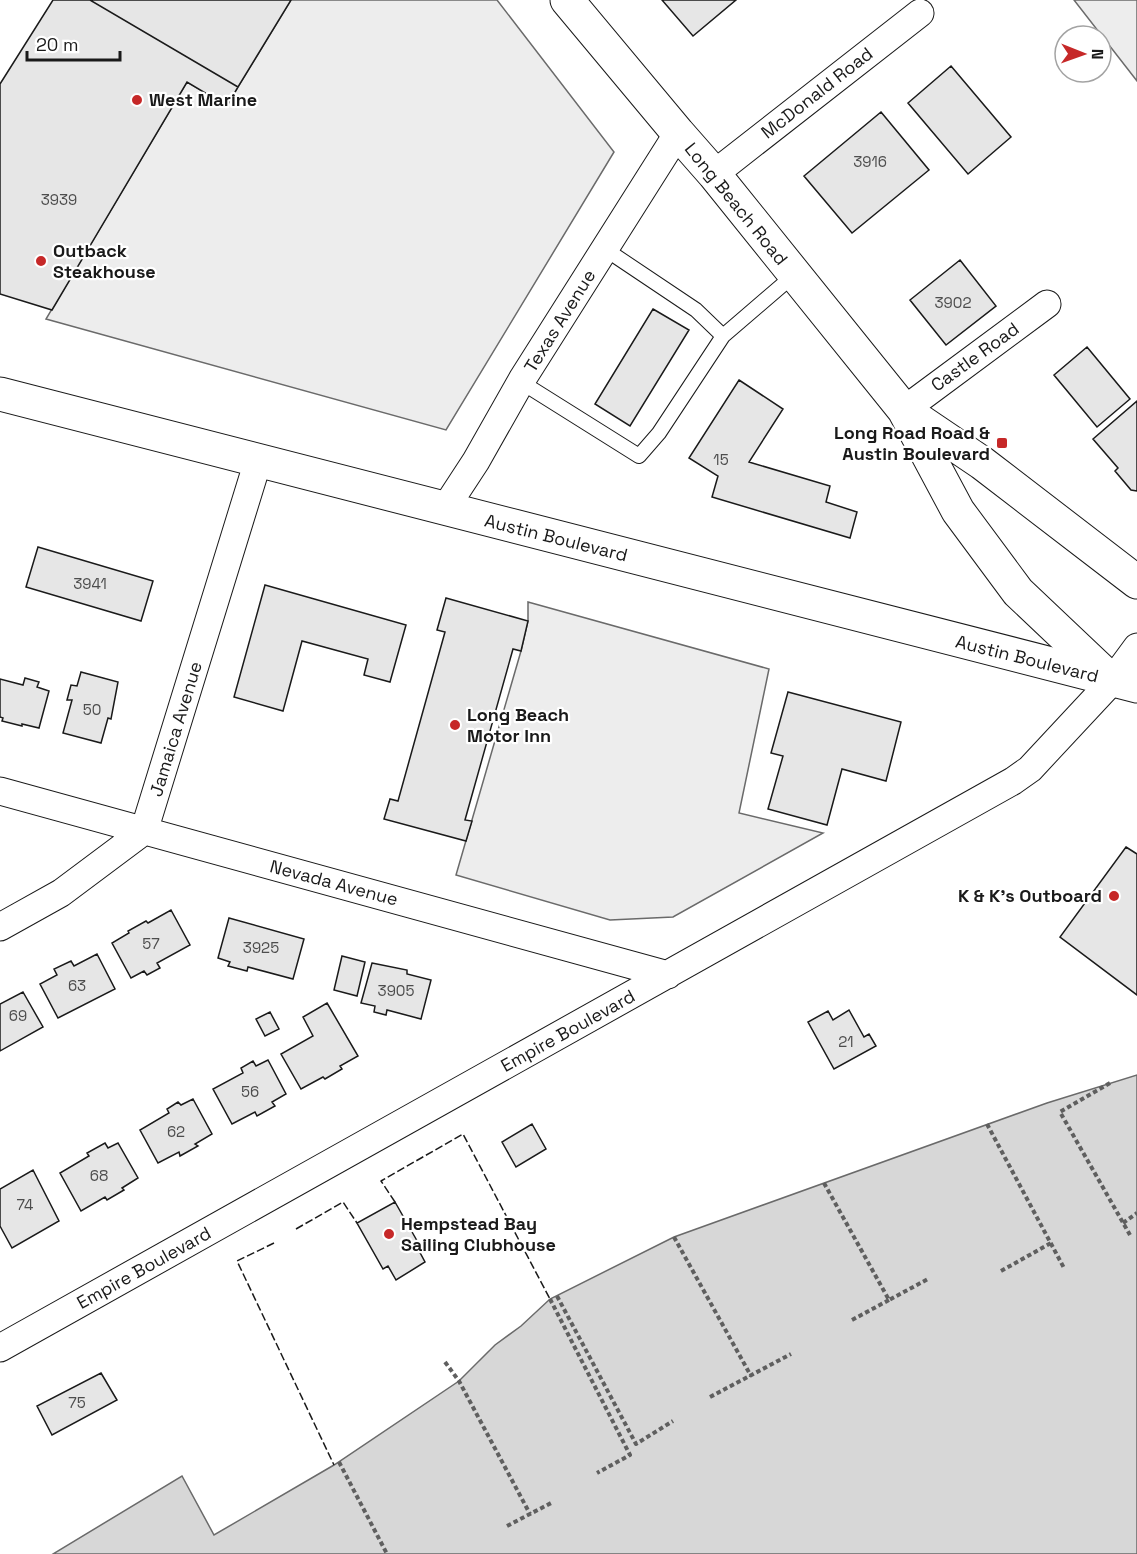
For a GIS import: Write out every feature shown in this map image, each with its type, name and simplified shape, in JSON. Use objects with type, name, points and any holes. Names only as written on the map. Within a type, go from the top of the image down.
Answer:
[{"type":"main road","name":"Long Beach Road","points":[[567,0],[714,174],[904,410],[958,511],[1018,592],[1125,684],[1137,705]]},
{"type":"main road","name":"Austin Boulevard","points":[[0,394],[1125,684]]},
{"type":"main road","name":"Long Beach Road","points":[[904,410],[982,463],[1137,582]]},
{"type":"street","name":"McDonald Road","points":[[714,174],[920,13]]},
{"type":"street","name":"Texas Avenue","points":[[444,510],[476,461],[521,382],[678,133]]},
{"type":"street","name":"Castle Road","points":[[904,410],[1047,304]]},
{"type":"street","name":"Jamaica Avenue","points":[[144,831],[258,461]]},
{"type":"street","name":"Empire Boulevard","points":[[0,1348],[1012,781],[1030,769],[1125,684],[1137,647]]},
{"type":"street","name":"Nevada Avenue","points":[[0,791],[668,975]]},
{"type":"street","points":[[0,927],[62,893],[144,831]]},
{"type":"lane","points":[[605,249],[696,310],[723,336]]},
{"type":"lane","points":[[521,382],[639,456],[659,433],[723,336],[794,275]]},
{"type":"path","points":[[1110,1083],[1060,1112],[1130,1235]]},
{"type":"path","points":[[987,1124],[1064,1268]]},
{"type":"path","points":[[824,1183],[889,1300]]},
{"type":"path","points":[[1123,1223],[1137,1213]]},
{"type":"path","points":[[674,1237],[751,1376]]},
{"type":"path","points":[[1001,1271],[1051,1243]]},
{"type":"path","points":[[852,1320],[928,1279]]},
{"type":"path","points":[[557,1296],[636,1444],[673,1421]]},
{"type":"path","points":[[550,1299],[630,1455],[597,1473]]},
{"type":"path","points":[[710,1397],[791,1354]]},
{"type":"path","points":[[445,1362],[459,1381],[530,1514]]},
{"type":"path","points":[[339,1461],[387,1554]]},
{"type":"path","points":[[507,1526],[553,1502]]},
{"type":"shaded area","points":[[291,0],[497,0],[614,152],[446,430],[46,319],[187,82],[227,105]]},
{"type":"shaded area","points":[[1074,0],[1137,0],[1137,81],[1113,50],[1113,24],[1093,24]]},
{"type":"shaded area","points":[[528,602],[769,669],[739,813],[823,833],[673,917],[610,920],[456,875],[521,651],[528,621]]},
{"type":"shaded area","points":[[1137,1075],[1137,1554],[53,1554],[182,1476],[214,1535],[334,1465],[459,1381],[495,1345],[521,1326],[550,1299],[674,1237],[1047,1103]]},
{"type":"building","points":[[53,0],[90,0],[238,87],[227,106],[187,82],[52,310],[0,294],[0,84]]},
{"type":"building","points":[[90,0],[291,0],[238,87]]},
{"type":"building","points":[[662,0],[736,0],[693,36]]},
{"type":"building","points":[[951,66],[1011,137],[968,174],[908,103]]},
{"type":"building","points":[[881,112],[929,170],[852,233],[804,176]]},
{"type":"building","points":[[960,260],[996,306],[946,345],[910,300]]},
{"type":"building","points":[[653,309],[689,330],[630,426],[595,404]]},
{"type":"building","points":[[1087,347],[1130,399],[1097,427],[1054,375]]},
{"type":"building","points":[[739,380],[783,409],[749,462],[830,486],[826,502],[857,512],[850,538],[712,497],[718,476],[689,458]]},
{"type":"building","points":[[1137,401],[1137,491],[1131,490],[1115,471],[1118,468],[1093,439]]},
{"type":"building","points":[[38,547],[153,581],[141,621],[26,587]]},
{"type":"building","points":[[265,585],[406,625],[390,682],[364,675],[368,659],[302,641],[283,711],[234,697]]},
{"type":"building","name":"Long Beach Motor Inn","points":[[446,598],[528,621],[521,651],[513,649],[465,820],[472,821],[466,841],[384,819],[390,799],[398,801],[445,632],[437,630]]},
{"type":"building","points":[[81,672],[118,682],[111,719],[108,718],[101,743],[63,733],[72,700],[67,700],[71,685],[77,686]]},
{"type":"building","points":[[25,678],[39,682],[37,687],[49,691],[39,728],[2,721],[3,718],[0,717],[0,679],[23,685]]},
{"type":"building","points":[[788,692],[901,722],[886,781],[842,769],[827,825],[768,809],[783,756],[771,753]]},
{"type":"building","name":"K & K's Outboard","points":[[1126,847],[1137,854],[1137,995],[1060,937]]},
{"type":"building","points":[[171,910],[190,945],[157,963],[160,968],[147,975],[144,971],[131,978],[112,943],[129,933],[128,931]]},
{"type":"building","points":[[229,918],[304,939],[293,979],[248,967],[247,971],[228,966],[230,962],[218,958]]},
{"type":"building","points":[[97,954],[115,989],[58,1018],[40,984],[57,975],[54,969],[71,961],[74,966]]},
{"type":"building","points":[[342,956],[365,962],[357,996],[334,990]]},
{"type":"building","points":[[372,963],[407,970],[407,974],[431,980],[421,1019],[387,1010],[386,1015],[374,1012],[375,1006],[361,1003]]},
{"type":"building","points":[[23,992],[43,1027],[0,1051],[0,1004]]},
{"type":"building","points":[[327,1003],[358,1056],[340,1066],[342,1069],[325,1079],[323,1077],[301,1089],[281,1054],[313,1036],[303,1017]]},
{"type":"building","points":[[849,1010],[864,1037],[869,1034],[876,1046],[834,1069],[808,1022],[828,1011],[833,1020]]},
{"type":"building","points":[[270,1012],[279,1029],[265,1036],[256,1019]]},
{"type":"building","points":[[268,1060],[286,1094],[272,1102],[275,1106],[257,1116],[255,1112],[232,1124],[213,1089],[243,1073],[241,1068],[253,1061],[256,1066]]},
{"type":"building","points":[[193,1099],[212,1134],[195,1144],[198,1146],[180,1156],[179,1152],[158,1163],[140,1130],[169,1113],[167,1109],[178,1102],[181,1105]]},
{"type":"building","points":[[532,1124],[546,1149],[516,1167],[502,1142]]},
{"type":"building","points":[[105,1143],[108,1148],[118,1143],[138,1178],[107,1200],[105,1197],[81,1211],[60,1173],[89,1156],[87,1153]]},
{"type":"building","points":[[33,1170],[59,1221],[12,1248],[0,1226],[0,1189]]},
{"type":"building","name":"Hempstead Bay Sailing Clubhouse","points":[[395,1202],[420,1246],[417,1247],[425,1262],[396,1280],[388,1266],[383,1269],[357,1223]]},
{"type":"building","points":[[101,1373],[117,1400],[52,1435],[37,1406]]},
{"type":"fence","points":[[395,1202],[381,1181],[463,1134],[550,1299]]},
{"type":"fence","points":[[296,1229],[343,1202],[357,1223]]},
{"type":"fence","points":[[274,1243],[237,1261],[334,1465]]},
{"type":"place","name":"West Marine","points":[[137,100]]},
{"type":"place","name":"Outback Steakhouse","points":[[41,261]]},
{"type":"place","name":"Long Road Road & Austin Boulevard","points":[[1002,443]]},
{"type":"place","name":"Long Beach Motor Inn","points":[[455,725]]},
{"type":"place","name":"K & K's Outboard","points":[[1114,896]]},
{"type":"place","name":"Hempstead Bay Sailing Clubhouse","points":[[389,1234]]}]
